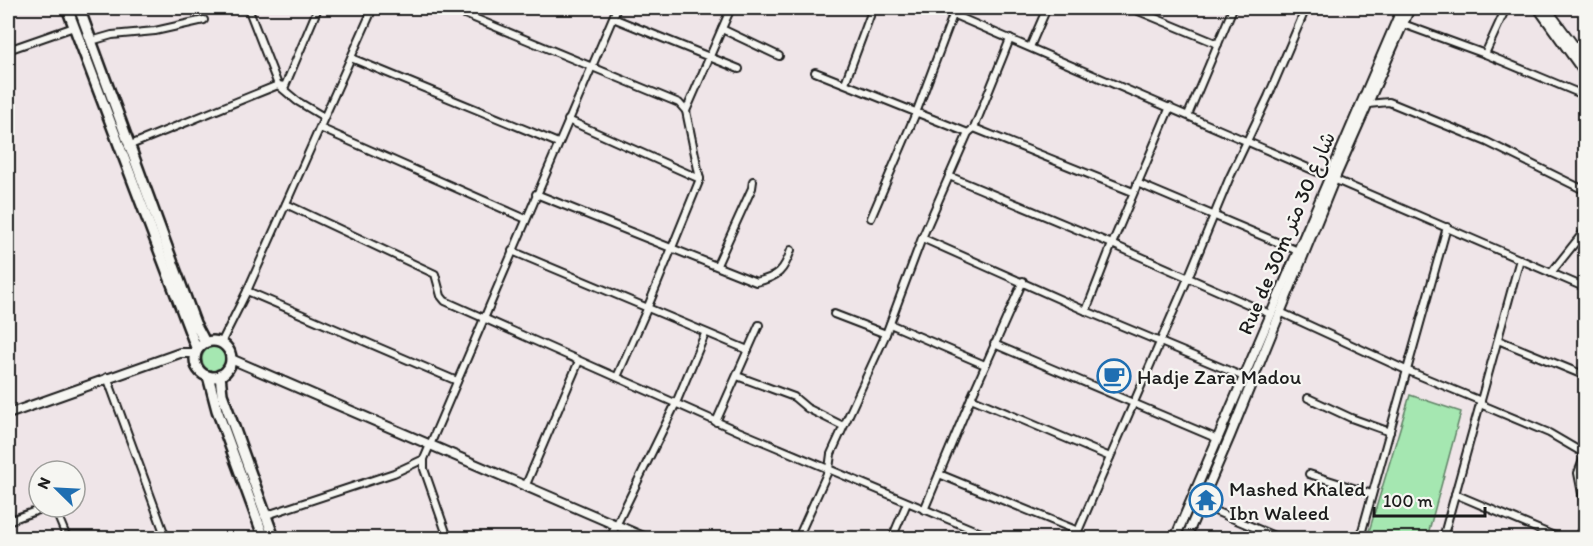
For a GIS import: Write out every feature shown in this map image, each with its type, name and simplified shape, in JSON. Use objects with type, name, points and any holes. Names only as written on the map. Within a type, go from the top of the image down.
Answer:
[{"type":"main road","points":[[67,8],[125,147]]},
{"type":"main road","points":[[79,8],[197,351]]},
{"type":"main road","points":[[170,268],[205,342]]},
{"type":"main road","points":[[213,340],[221,343],[229,350],[231,360],[228,369],[220,375],[208,376],[198,369],[195,359],[197,351],[205,342],[213,340]]},
{"type":"main road","points":[[220,375],[222,394],[261,517],[264,538]]},
{"type":"main road","points":[[208,376],[217,410],[261,517],[274,538]]},
{"type":"street","points":[[248,8],[279,85],[324,117]]},
{"type":"street","points":[[125,147],[279,85],[285,86],[318,8]]},
{"type":"street","points":[[221,343],[247,291],[373,8]]},
{"type":"street","points":[[450,8],[679,103],[686,111],[700,179],[617,377]]},
{"type":"street","points":[[448,538],[424,469],[424,459],[617,8]]},
{"type":"street","points":[[686,111],[731,8]]},
{"type":"street","points":[[845,83],[873,8]]},
{"type":"street","points":[[942,8],[953,15],[1586,288]]},
{"type":"street","points":[[1030,47],[1047,8]]},
{"type":"street","points":[[1131,8],[1218,44]]},
{"type":"street","points":[[1188,115],[1233,8]]},
{"type":"street","points":[[1075,538],[1306,8]]},
{"type":"street","name":"Rue de 30m شارع 30 متر","points":[[1186,538],[1402,8]]},
{"type":"street","name":"Rue de 30m شارع 30 متر","points":[[1175,538],[1270,314],[1410,8]]},
{"type":"street","points":[[1485,54],[1506,8]]},
{"type":"street","points":[[1538,8],[1586,75]]},
{"type":"street","points":[[1546,8],[1586,62]]},
{"type":"street","points":[[872,218],[953,15]]},
{"type":"street","points":[[612,18],[739,69]]},
{"type":"street","points":[[91,41],[111,35],[155,31],[204,20]]},
{"type":"street","points":[[1402,24],[1485,54],[1586,96]]},
{"type":"street","points":[[8,50],[74,27]]},
{"type":"street","points":[[722,29],[779,56]]},
{"type":"street","points":[[798,538],[829,469],[831,454],[843,426],[890,324],[922,238],[1010,39]]},
{"type":"street","points":[[351,58],[558,143]]},
{"type":"street","points":[[815,72],[1133,192]]},
{"type":"street","points":[[1368,104],[1389,102],[1487,142],[1586,191]]},
{"type":"street","points":[[1086,311],[1133,192],[1170,107]]},
{"type":"street","points":[[568,120],[700,179]]},
{"type":"street","points":[[320,128],[526,219]]},
{"type":"street","points":[[950,176],[1112,243],[1270,314]]},
{"type":"street","points":[[717,265],[753,188],[753,181]]},
{"type":"street","points":[[1137,183],[1298,251]]},
{"type":"street","points":[[536,194],[756,282],[770,279],[782,270],[791,250]]},
{"type":"street","points":[[286,204],[435,274],[441,297],[445,301],[716,422],[993,538]]},
{"type":"street","points":[[1360,538],[1447,227]]},
{"type":"street","points":[[1551,273],[1586,229]]},
{"type":"street","points":[[922,238],[1086,311],[1244,377]]},
{"type":"street","points":[[512,251],[748,351]]},
{"type":"street","points":[[1443,538],[1520,260]]},
{"type":"street","points":[[924,510],[1023,281]]},
{"type":"street","points":[[247,291],[456,381]]},
{"type":"street","points":[[1280,312],[1549,433],[1585,453],[1578,473],[1586,514]]},
{"type":"street","points":[[834,314],[885,334]]},
{"type":"street","points":[[890,324],[986,365]]},
{"type":"street","points":[[716,422],[759,325]]},
{"type":"street","points":[[610,538],[676,403],[705,333]]},
{"type":"street","points":[[1498,340],[1586,376]]},
{"type":"street","points":[[994,344],[1218,439]]},
{"type":"street","points":[[8,414],[180,353],[197,351]]},
{"type":"street","points":[[231,360],[646,538]]},
{"type":"street","points":[[525,487],[579,361]]},
{"type":"street","points":[[737,376],[794,397],[807,408],[843,426]]},
{"type":"street","points":[[107,378],[166,538]]},
{"type":"street","points":[[971,398],[1110,457]]},
{"type":"street","points":[[1308,398],[1389,432]]},
{"type":"street","points":[[261,517],[394,473],[424,459]]},
{"type":"street","points":[[939,474],[1078,531]]},
{"type":"street","points":[[1309,474],[1372,494]]},
{"type":"street","points":[[1455,494],[1559,538]]},
{"type":"street","points":[[1191,501],[1279,538]]},
{"type":"street","points":[[892,538],[907,503]]},
{"type":"street","points":[[8,521],[27,515]]},
{"type":"street","points":[[59,519],[67,538]]},
{"type":"street","points":[[1578,538],[1586,524]]},
{"type":"green space","points":[[214,347],[223,350],[226,359],[223,368],[214,371],[205,368],[202,359],[205,350]]},
{"type":"green space","points":[[1410,395],[1461,412],[1427,538],[1367,538]]},
{"type":"place","name":"Hadje Zara Madou","points":[[1114,376]]},
{"type":"place","name":"Mashed Khaled Ibn Waleed","points":[[1206,500]]}]
